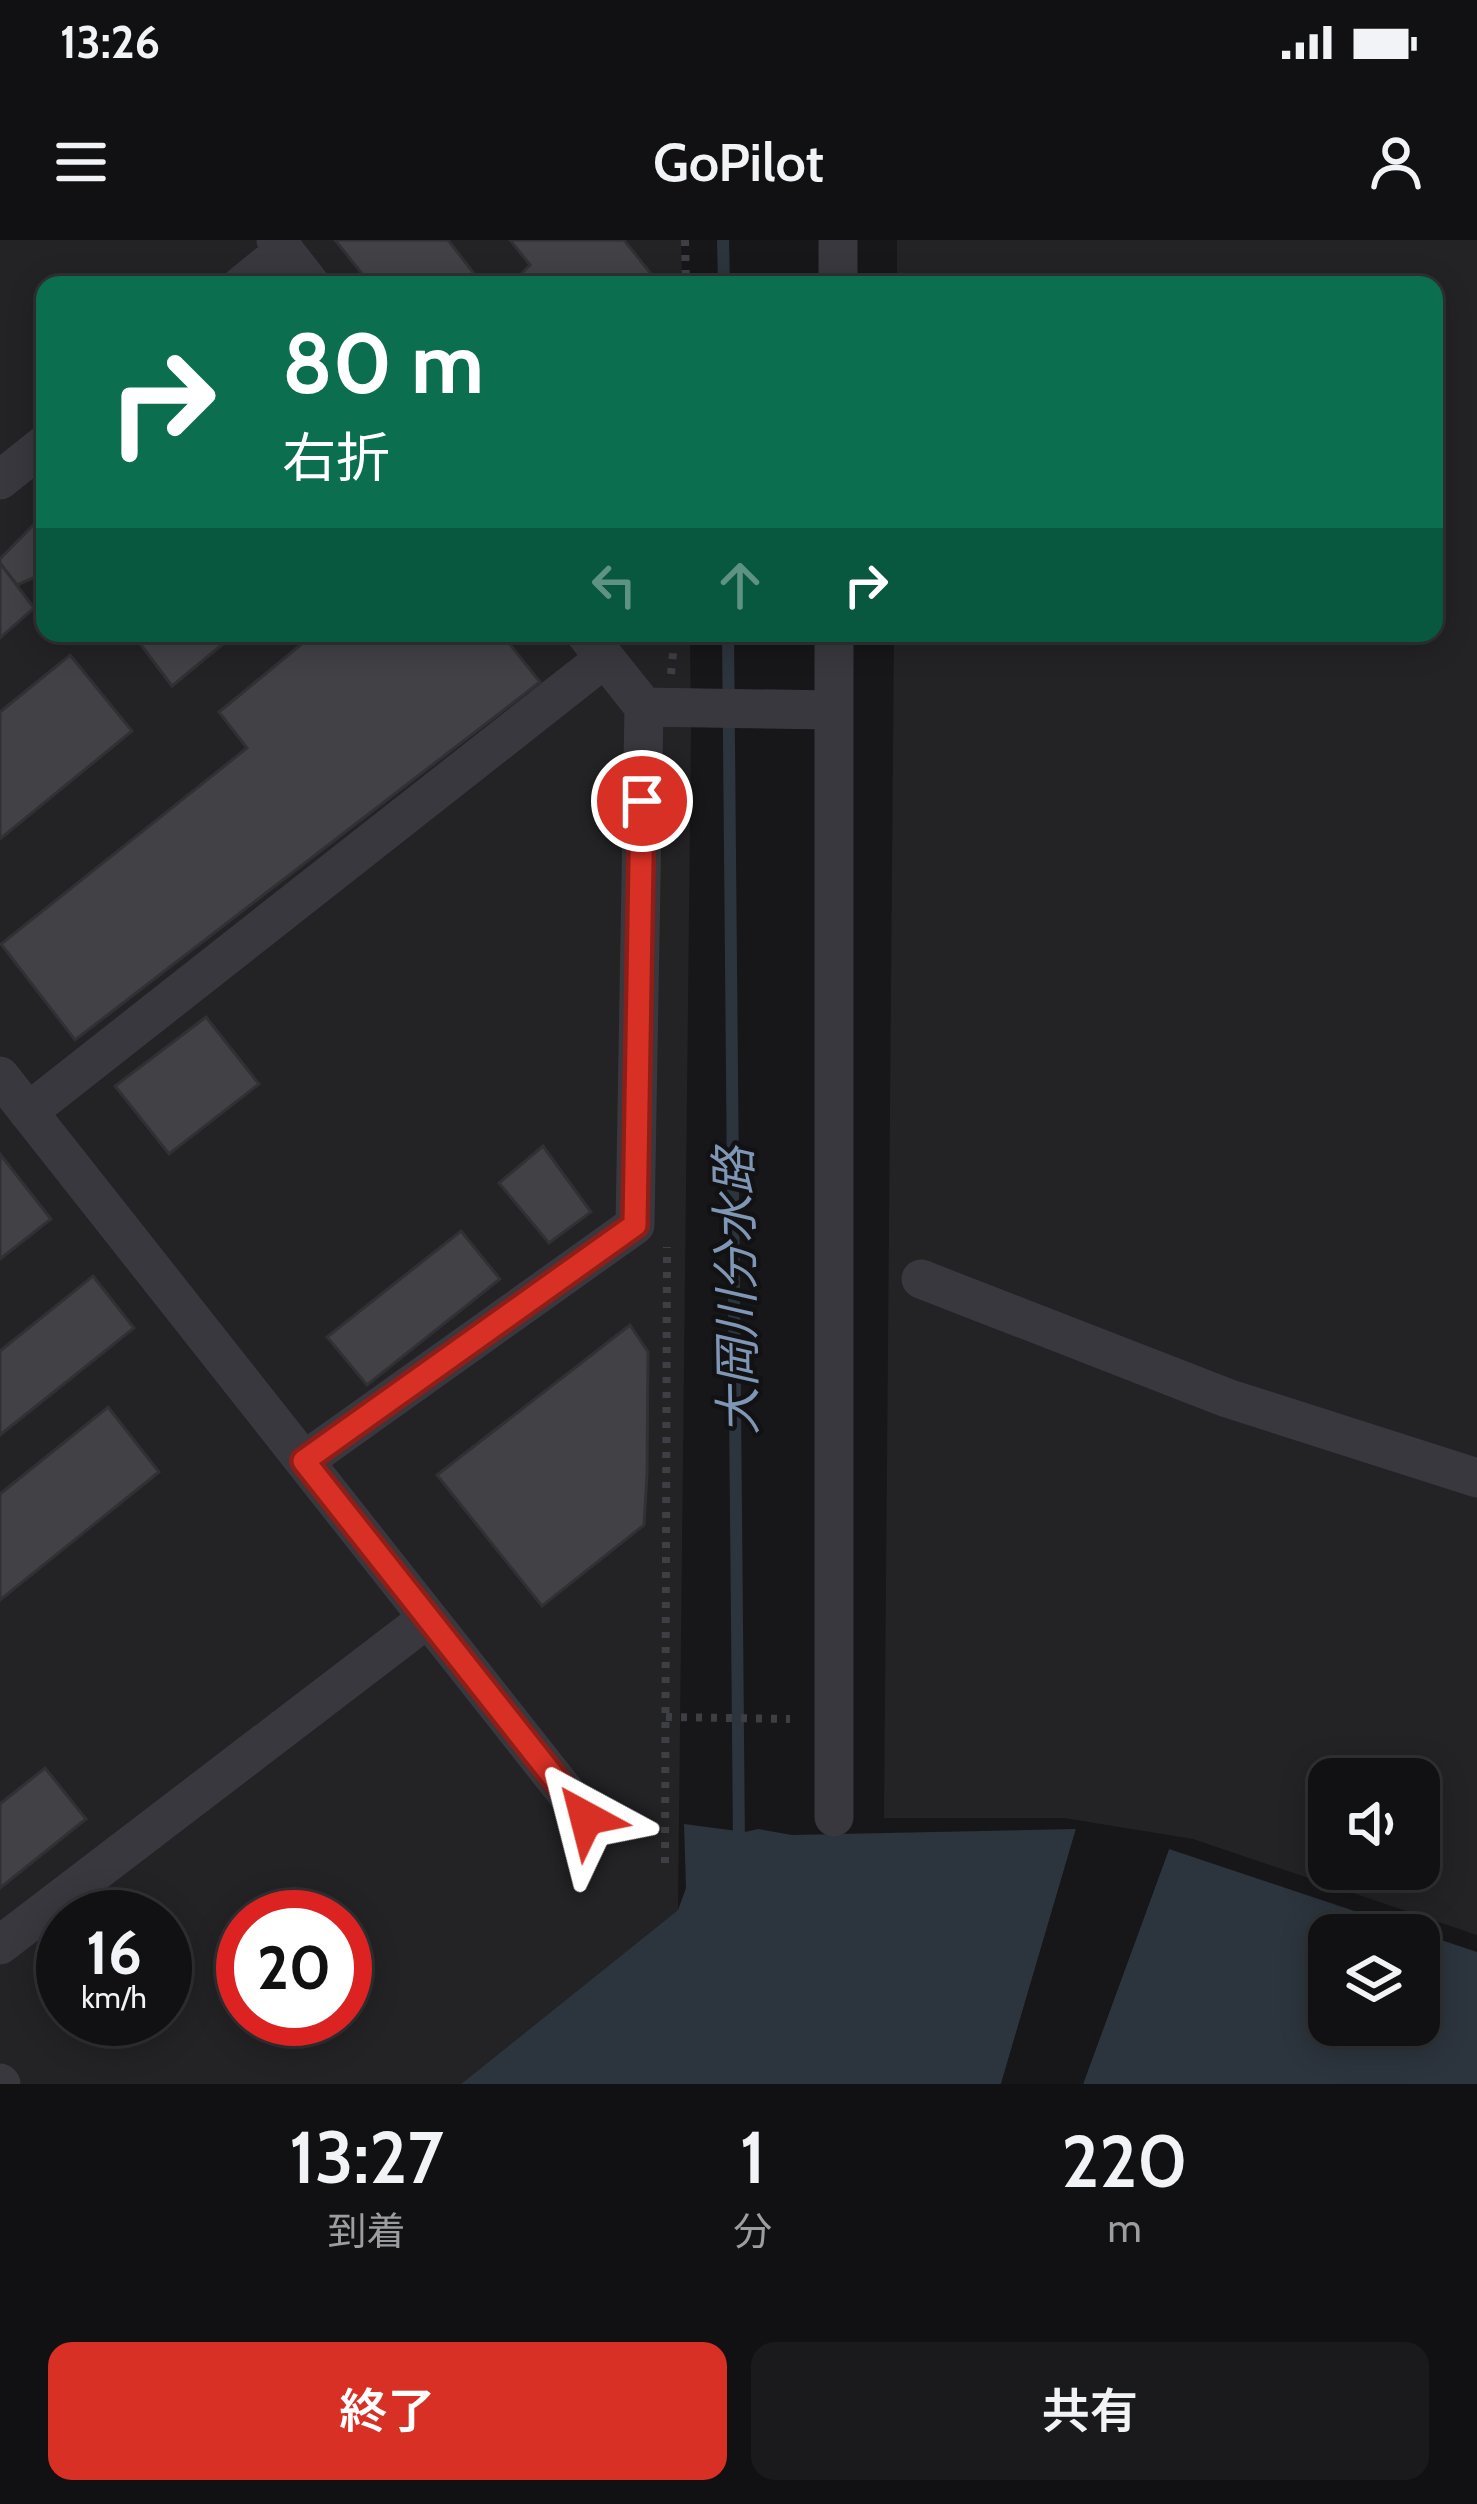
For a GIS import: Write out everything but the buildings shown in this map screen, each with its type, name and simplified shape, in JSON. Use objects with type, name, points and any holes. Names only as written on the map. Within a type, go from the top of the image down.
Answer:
[{"type":"street","points":[[838,240],[838,276]]},
{"type":"street","points":[[251,276],[280,246],[304,276]]},
{"type":"street","points":[[0,480],[36,451]]},
{"type":"street","points":[[832,642],[817,709],[834,1817]]},
{"type":"street","points":[[28,1112],[595,645],[644,707],[635,1225],[304,1461]]},
{"type":"street","points":[[644,707],[817,709]]},
{"type":"street","points":[[0,1076],[586,1818]]},
{"type":"street","points":[[921,1279],[1227,1399],[1477,1478]]},
{"type":"street","points":[[0,1946],[428,1618]]},
{"type":"path","points":[[686,240],[686,276]]},
{"type":"path","points":[[665,1863],[667,1224]]},
{"type":"path","points":[[666,1717],[790,1719]]},
{"type":"shaded area","points":[[0,240],[681,240],[682,276],[36,276],[36,642],[690,642],[678,1910],[461,2084],[0,2084]]},
{"type":"shaded area","points":[[897,240],[1477,240],[1477,1935],[1440,1922],[1440,1914],[1415,1914],[1344,1890],[1440,1890],[1440,1758],[1308,1758],[1308,1878],[1193,1839],[1064,1818],[884,1818],[894,642],[1443,642],[1443,276],[897,276]]},
{"type":"shaded area","points":[[684,1824],[792,1835],[1076,1829],[1001,2084],[461,2084],[678,1910],[686,1888]]},
{"type":"shaded area","points":[[1169,1849],[1363,1914],[1308,1914],[1308,2046],[1440,2046],[1440,1940],[1477,1952],[1477,2084],[1083,2084]]},
{"type":"pier","points":[[1076,1829],[1082,1831],[1007,2084],[1001,2084]]},
{"type":"pier","points":[[1163,1848],[1169,1849],[1083,2084],[1077,2084]]},
{"type":"waterway","name":"大岡川分水路","points":[[723,240],[724,276]]},
{"type":"waterway","name":"大岡川分水路","points":[[728,642],[739,1844]]},
{"type":"route","points":[[586,1818],[304,1461],[635,1225],[642,801]]}]
